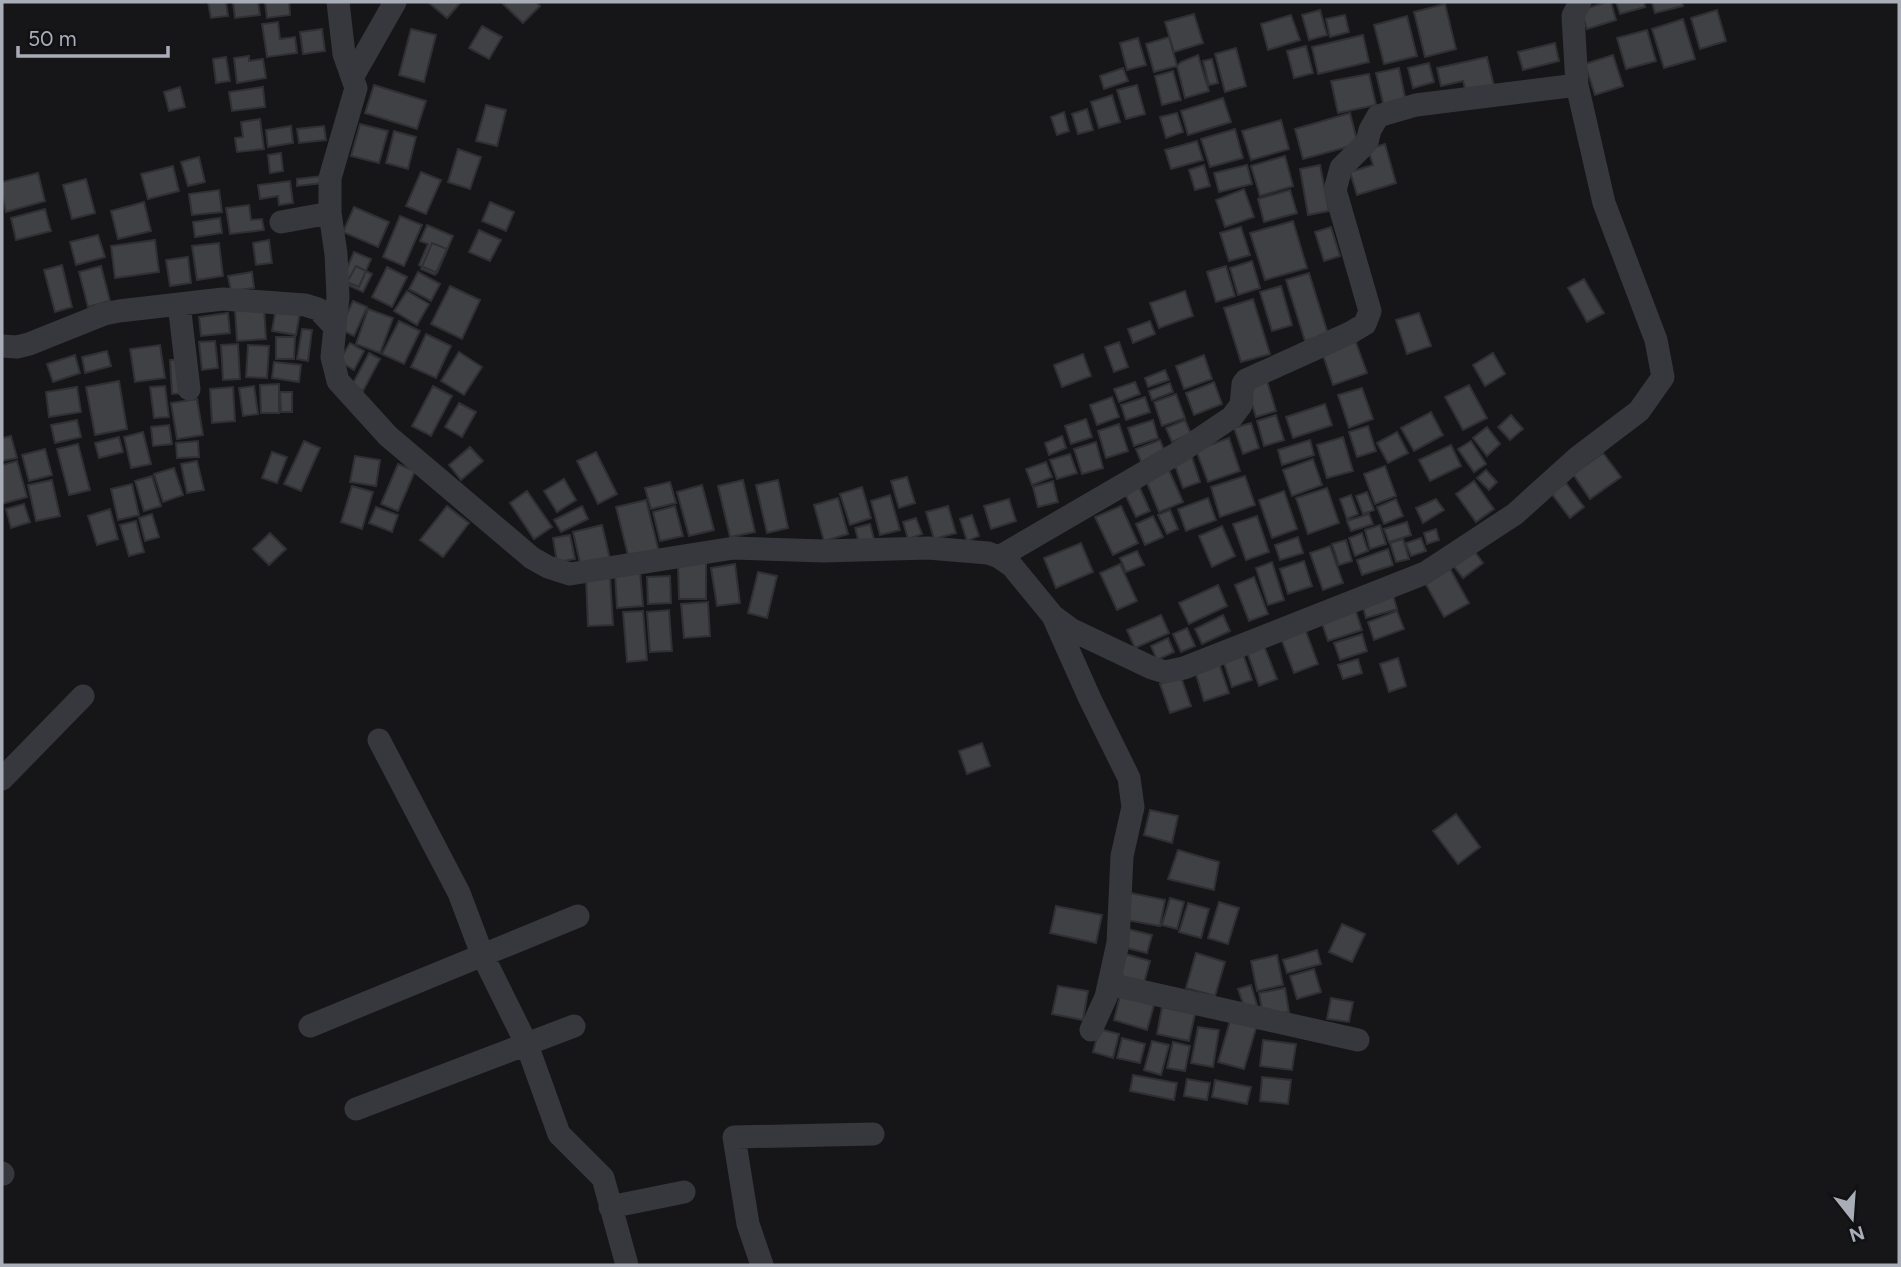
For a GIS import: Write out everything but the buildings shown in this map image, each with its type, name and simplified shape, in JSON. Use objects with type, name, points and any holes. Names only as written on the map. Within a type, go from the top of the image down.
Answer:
[{"type":"street","points":[[338,2],[344,54],[356,89],[330,178],[330,213],[337,286],[332,357],[338,381],[388,436],[532,558],[570,574],[734,548],[824,551],[928,548],[988,553],[1012,566],[1053,616],[1072,630],[1165,672],[1184,668],[1425,573],[1515,514],[1577,458],[1639,411],[1663,377],[1656,340],[1604,203],[1577,85],[1573,16],[1580,2]]},
{"type":"street","points":[[353,76],[395,2]]},
{"type":"street","points":[[999,557],[1160,463],[1232,417],[1241,405],[1243,384],[1246,380],[1365,324],[1370,311],[1335,190],[1341,168],[1367,142],[1378,116],[1416,105],[1577,85]]},
{"type":"street","points":[[281,222],[330,213]]},
{"type":"street","points":[[2,346],[17,347],[29,344],[104,314],[223,299],[291,303],[318,309],[335,327]]},
{"type":"street","points":[[179,304],[189,389]]},
{"type":"street","points":[[1053,616],[1129,778],[1133,807],[1122,856],[1118,943],[1106,997],[1091,1030]]},
{"type":"street","points":[[2,779],[83,696]]},
{"type":"street","points":[[379,740],[460,893],[482,954],[527,1045],[559,1134],[603,1178],[627,1265]]},
{"type":"street","points":[[310,1026],[578,916]]},
{"type":"street","points":[[1109,984],[1358,1040]]},
{"type":"street","points":[[356,1109],[574,1026]]},
{"type":"street","points":[[762,1265],[748,1224],[734,1138],[873,1134]]},
{"type":"street","points":[[610,1207],[684,1192]]}]
